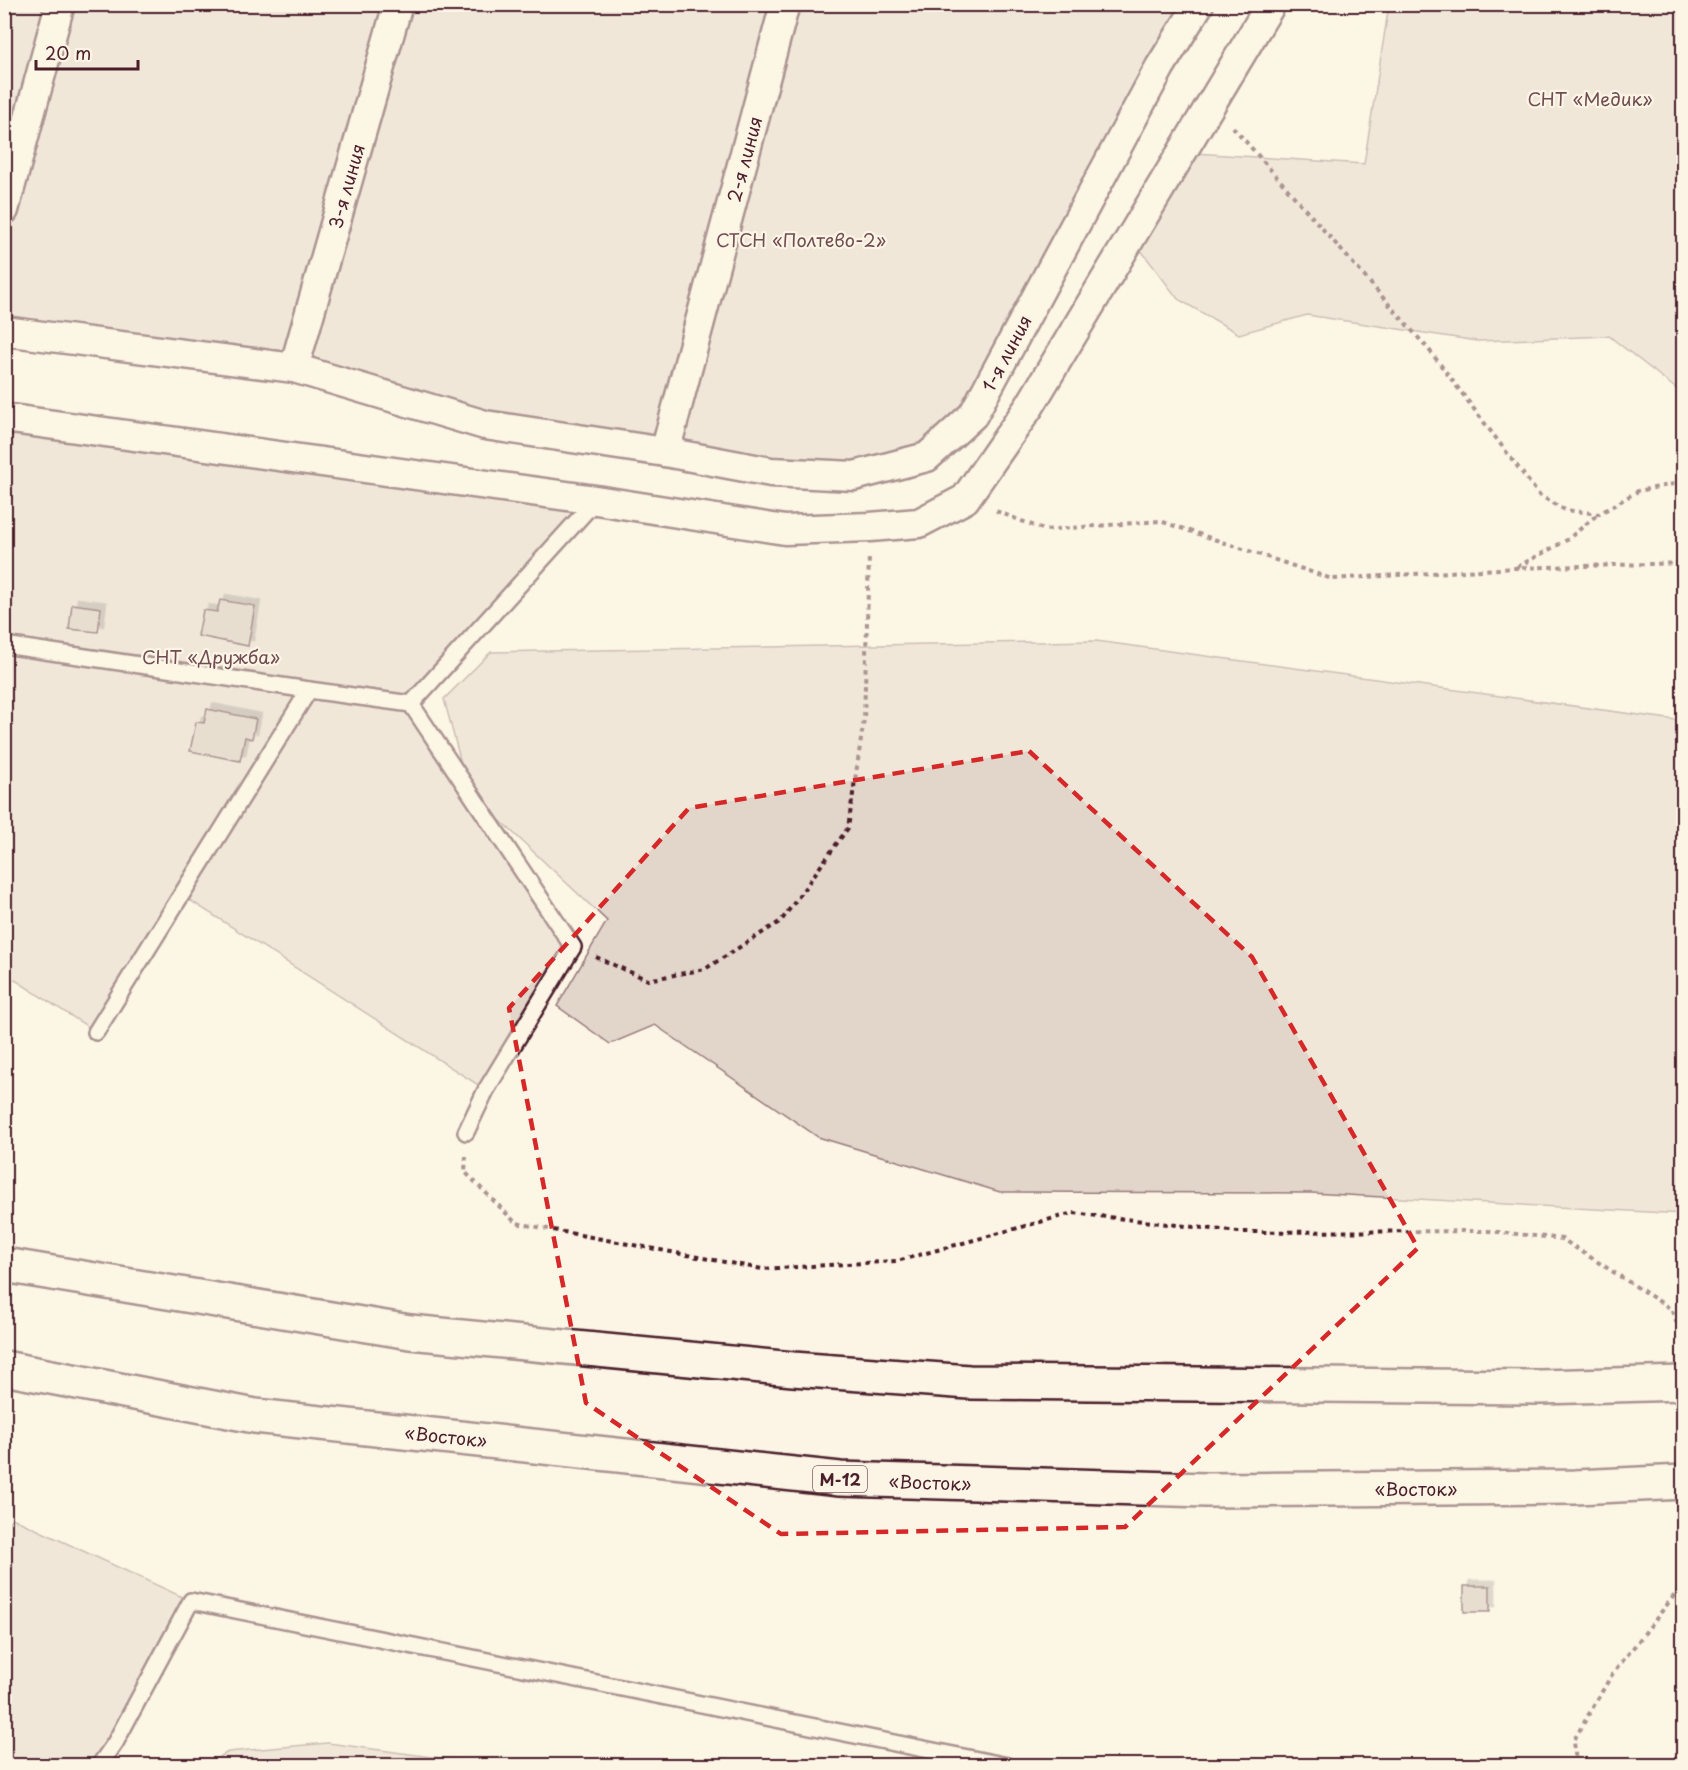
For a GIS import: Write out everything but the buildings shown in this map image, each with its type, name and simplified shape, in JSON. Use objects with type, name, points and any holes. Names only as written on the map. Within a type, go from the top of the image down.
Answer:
[{"type":"highway","points":[[4,1265],[410,1332],[793,1369],[969,1382],[1540,1387],[1683,1383]]},
{"type":"highway","name":"«Восток»","points":[[4,1368],[255,1416],[840,1479],[1206,1490],[1575,1487],[1683,1482]]},
{"type":"street","points":[[4,210],[60,4]]},
{"type":"street","name":"3-я линия","points":[[294,368],[398,4]]},
{"type":"street","name":"2-я линия","points":[[665,452],[785,4]]},
{"type":"street","name":"1-я линия","points":[[4,331],[294,368],[484,425],[665,452],[771,472],[854,476],[927,457],[973,415],[1160,67],[1199,4]]},
{"type":"street","points":[[4,418],[596,500],[785,530],[919,523],[965,499],[1029,407],[1271,4]]},
{"type":"lane","points":[[411,705],[596,500]]},
{"type":"lane","points":[[4,645],[411,705],[573,947],[486,1090],[466,1132]]},
{"type":"lane","points":[[96,1032],[309,690]]},
{"type":"lane","points":[[99,1766],[115,1743],[191,1601],[1008,1766]]},
{"type":"path","points":[[1212,103],[1430,351],[1539,495],[1564,510],[1599,514]]},
{"type":"path","points":[[1515,568],[1567,540],[1599,514],[1638,491],[1674,484],[1683,489]]},
{"type":"path","points":[[965,499],[1045,530],[1160,521],[1332,579],[1515,568],[1683,563]]},
{"type":"path","points":[[573,947],[648,980],[705,969],[781,921],[848,828],[864,719],[870,527]]},
{"type":"path","points":[[466,1132],[465,1172],[516,1223],[762,1269],[897,1261],[1073,1213],[1238,1232],[1490,1231],[1562,1239],[1671,1310],[1680,1330]]},
{"type":"path","points":[[1576,1766],[1574,1740],[1611,1676],[1683,1583]]},
{"type":"highlighted area","points":[[1029,751],[1252,957],[1418,1248],[1125,1527],[781,1534],[586,1403],[509,1008],[689,808]]},
{"type":"green space","name":"СТСН «Полтево-2»","points":[[5,5],[1199,5],[973,415],[927,457],[854,476],[665,452],[294,368],[5,331]]},
{"type":"green space","name":"СНТ «Медик»","points":[[1389,5],[1683,5],[1683,394],[1609,336],[1477,341],[1307,315],[1239,334],[1178,299],[1137,245],[1164,151],[1364,164]]},
{"type":"green space","name":"СНТ «Дружба»","points":[[5,419],[596,500],[411,704],[468,789],[444,699],[491,652],[1096,641],[1683,721],[1683,1214],[1311,1193],[1000,1192],[818,1137],[655,1025],[610,1044],[557,1006],[607,921],[472,794],[573,947],[486,1090],[182,895],[96,1032],[6,974],[5,976]]},
{"type":"green space","points":[[12,1518],[191,1601],[99,1765],[5,1765],[4,1529]]},
{"type":"green space","points":[[328,1743],[491,1765],[206,1765],[228,1752]]},
{"type":"green space","points":[[725,1758],[782,1765],[700,1765]]}]
